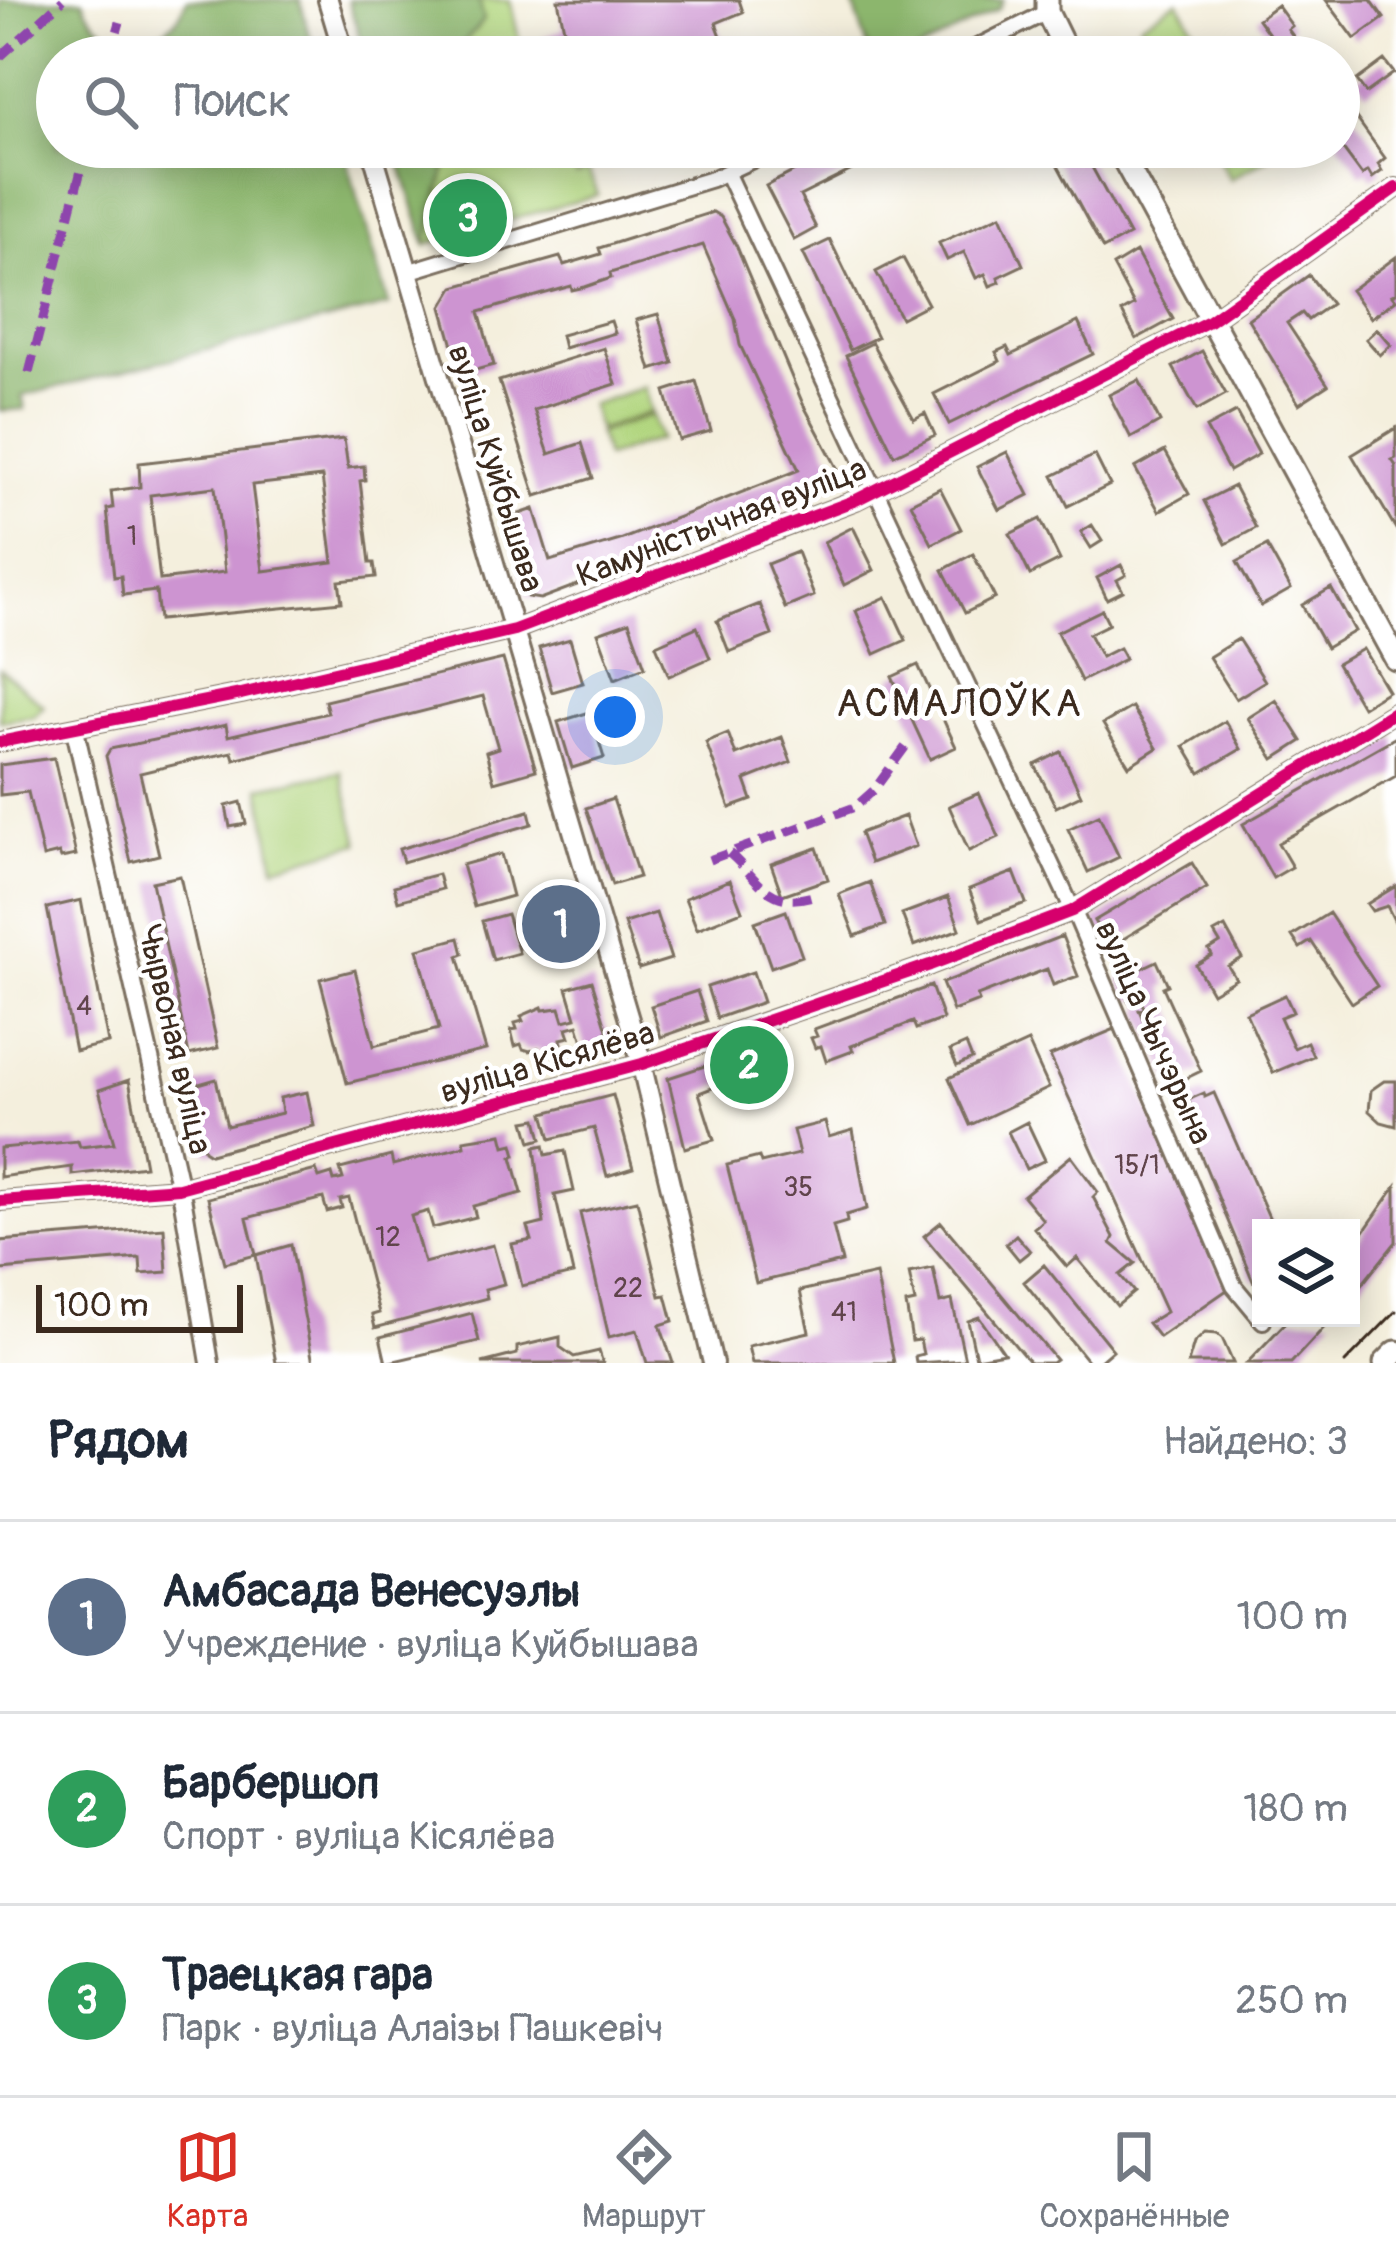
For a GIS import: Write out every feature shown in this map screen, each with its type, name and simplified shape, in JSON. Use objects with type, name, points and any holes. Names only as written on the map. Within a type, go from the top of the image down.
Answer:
[{"type":"main road","points":[[328,0],[339,36]]},
{"type":"main road","points":[[1041,4],[1058,36]]},
{"type":"main road","name":"вуліца Куйбышава","points":[[377,168],[642,1064],[713,1363]]},
{"type":"main road","points":[[1128,168],[1396,659]]},
{"type":"main road","points":[[1384,1363],[1396,1352]]},
{"type":"street","points":[[991,36],[1041,4]]},
{"type":"street","points":[[407,272],[739,168]]},
{"type":"street","name":"вуліца Чычэрына","points":[[727,174],[1072,911],[1234,1286],[1252,1308]]},
{"type":"street","name":"Камуністычная вуліца","points":[[0,742],[75,730],[514,630],[873,492],[1209,321],[1396,188]]},
{"type":"street","name":"вуліца Кісялёва","points":[[0,1201],[179,1188],[642,1064],[930,965],[1072,911],[1396,711]]},
{"type":"street","name":"Чырвоная вуліца","points":[[75,730],[179,1188],[211,1363]]},
{"type":"green space","points":[[0,0],[83,0],[91,17],[118,36],[36,36],[36,168],[349,168],[389,305],[22,396],[25,409],[0,411]]},
{"type":"green space","points":[[186,0],[300,0],[310,36],[153,36],[178,17]]},
{"type":"green space","points":[[348,0],[510,0],[518,36],[359,36]]},
{"type":"green space","points":[[348,0],[479,0],[484,20],[469,36],[359,36]]},
{"type":"green space","points":[[852,0],[1003,0],[999,9],[947,36],[864,36]]},
{"type":"green space","points":[[1178,1],[1199,36],[1147,36],[1140,24]]},
{"type":"green space","points":[[402,168],[573,168],[576,175],[588,170],[598,195],[426,244]]},
{"type":"green space","points":[[402,168],[446,168],[426,244]]},
{"type":"green space","points":[[1224,168],[1250,168],[1230,179]]},
{"type":"green space","points":[[644,387],[651,412],[598,430],[590,405]]},
{"type":"green space","points":[[652,415],[660,439],[606,457],[598,433]]},
{"type":"green space","points":[[0,669],[44,706],[34,716],[0,721]]},
{"type":"green space","points":[[341,772],[359,843],[275,867],[260,787]]},
{"type":"building","points":[[558,0],[739,0],[743,12],[716,23],[721,36],[546,36],[564,29]]},
{"type":"building","points":[[1326,0],[1371,0],[1384,18],[1353,36]]},
{"type":"building","points":[[1277,5],[1292,26],[1288,29],[1293,36],[1270,36],[1258,19]]},
{"type":"building","points":[[1384,60],[1394,73],[1366,93],[1360,78]]},
{"type":"building","points":[[1360,123],[1385,158],[1378,164],[1382,171],[1372,178],[1368,171],[1362,175],[1357,168]]},
{"type":"building","points":[[801,168],[856,168],[800,196],[816,228],[794,240],[766,186]]},
{"type":"building","points":[[1059,168],[1092,168],[1129,235],[1103,249]]},
{"type":"building","points":[[713,212],[721,217],[737,247],[803,404],[841,475],[837,483],[630,565],[540,599],[527,597],[505,519],[534,509],[550,561],[620,540],[799,470],[740,345],[735,319],[703,245],[610,273],[611,278],[585,287],[572,290],[571,286],[479,312],[494,365],[461,374],[442,307],[454,287],[560,257],[564,265],[601,254],[599,248]]},
{"type":"building","points":[[1001,215],[1023,265],[990,286],[985,274],[976,278],[964,252],[947,260],[939,243]]},
{"type":"building","points":[[830,240],[877,337],[850,350],[803,253]]},
{"type":"building","points":[[1136,252],[1173,319],[1136,339],[1122,312],[1134,305],[1113,266]]},
{"type":"building","points":[[1396,257],[1396,293],[1392,295],[1396,300],[1371,318],[1351,290]]},
{"type":"building","points":[[903,258],[928,304],[901,318],[876,272]]},
{"type":"building","points":[[1309,275],[1331,304],[1308,320],[1302,313],[1287,323],[1328,385],[1299,404],[1248,319]]},
{"type":"building","points":[[658,314],[673,363],[651,370],[636,320]]},
{"type":"building","points":[[611,321],[615,333],[564,348],[561,335]]},
{"type":"building","points":[[1078,322],[1093,354],[949,424],[934,394],[1000,361],[996,352],[1007,347],[1011,355]]},
{"type":"building","points":[[1377,329],[1391,345],[1380,355],[1366,339]]},
{"type":"building","points":[[872,343],[914,419],[925,413],[935,435],[894,455],[846,356]]},
{"type":"building","points":[[604,348],[616,384],[534,410],[549,454],[582,443],[593,478],[536,496],[499,381]]},
{"type":"building","points":[[1202,351],[1226,394],[1197,410],[1173,367]]},
{"type":"building","points":[[1139,380],[1160,422],[1131,438],[1109,395]]},
{"type":"building","points":[[696,381],[711,431],[679,440],[665,391]]},
{"type":"building","points":[[1236,412],[1259,454],[1229,471],[1206,428]]},
{"type":"building","points":[[1396,428],[1396,458],[1392,460],[1396,466],[1396,529],[1352,455]]},
{"type":"building","points":[[344,439],[348,468],[364,466],[365,480],[360,481],[370,563],[374,563],[376,577],[339,581],[342,602],[159,620],[156,591],[123,595],[121,576],[114,577],[107,509],[113,508],[111,491],[140,487],[139,463]],"holes":[[[322,477],[333,562],[263,571],[252,485]],[[215,487],[225,572],[160,580],[150,495]]]},
{"type":"building","points":[[1165,451],[1189,494],[1159,511],[1135,468]]},
{"type":"building","points":[[1007,452],[1029,495],[999,510],[977,467]]},
{"type":"building","points":[[1095,455],[1110,485],[1068,506],[1053,476]]},
{"type":"building","points":[[1234,486],[1256,528],[1226,544],[1204,501]]},
{"type":"building","points":[[940,488],[961,529],[932,544],[911,503]]},
{"type":"building","points":[[1040,519],[1060,560],[1030,575],[1010,534]]},
{"type":"building","points":[[1092,525],[1102,541],[1091,548],[1081,532]]},
{"type":"building","points":[[853,527],[874,570],[844,585],[824,542]]},
{"type":"building","points":[[1267,546],[1291,589],[1261,606],[1237,562]]},
{"type":"building","points":[[797,552],[814,596],[785,608],[767,564]]},
{"type":"building","points":[[973,554],[995,598],[965,613],[943,570]]},
{"type":"building","points":[[1121,565],[1126,575],[1117,580],[1123,591],[1107,599],[1097,578]]},
{"type":"building","points":[[1331,588],[1355,631],[1326,648],[1302,605]]},
{"type":"building","points":[[886,597],[906,640],[875,654],[856,611]]},
{"type":"building","points":[[760,604],[772,635],[729,652],[717,621]]},
{"type":"building","points":[[1102,610],[1109,624],[1089,634],[1101,657],[1119,648],[1125,659],[1081,681],[1057,632]]},
{"type":"building","points":[[629,622],[645,667],[615,679],[598,633]]},
{"type":"building","points":[[697,627],[710,658],[669,676],[656,645]]},
{"type":"building","points":[[570,639],[583,683],[552,692],[539,648]]},
{"type":"building","points":[[1238,639],[1265,681],[1236,699],[1209,657]]},
{"type":"building","points":[[1363,649],[1388,691],[1362,707],[1337,664]]},
{"type":"building","points":[[503,659],[536,770],[494,782],[486,752],[498,748],[483,696],[234,759],[232,752],[194,760],[140,773],[159,855],[131,862],[106,756],[110,749],[226,725],[228,736],[328,713],[325,701]]},
{"type":"building","points":[[918,665],[956,747],[930,759],[892,677]]},
{"type":"building","points":[[1276,700],[1302,741],[1274,759],[1248,718]]},
{"type":"building","points":[[1132,707],[1157,748],[1129,766],[1103,724]]},
{"type":"building","points":[[590,712],[604,758],[572,768],[558,722]]},
{"type":"building","points":[[1225,721],[1241,749],[1200,773],[1184,746]]},
{"type":"building","points":[[728,733],[736,755],[782,737],[791,762],[745,780],[752,800],[730,808],[706,742]]},
{"type":"building","points":[[1396,737],[1396,776],[1278,843],[1292,867],[1273,878],[1243,824]]},
{"type":"building","points":[[1061,752],[1081,795],[1056,807],[1035,765]]},
{"type":"building","points":[[54,758],[76,855],[61,858],[59,853],[43,857],[28,792],[0,795],[0,765]]},
{"type":"building","points":[[979,793],[999,837],[969,851],[949,806]]},
{"type":"building","points":[[613,799],[639,877],[612,885],[586,808]]},
{"type":"building","points":[[241,802],[246,824],[230,827],[226,806]]},
{"type":"building","points":[[529,811],[532,824],[403,862],[399,849]]},
{"type":"building","points":[[1099,815],[1119,857],[1088,872],[1068,829]]},
{"type":"building","points":[[905,816],[916,846],[871,863],[860,833]]},
{"type":"building","points":[[817,848],[828,879],[782,895],[771,864]]},
{"type":"building","points":[[501,854],[512,896],[474,907],[462,865]]},
{"type":"building","points":[[1192,863],[1207,888],[1110,947],[1094,921]]},
{"type":"building","points":[[1014,872],[1026,903],[981,920],[969,889]]},
{"type":"building","points":[[438,874],[442,889],[398,901],[394,886]]},
{"type":"building","points":[[180,876],[218,1048],[189,1055],[152,882]]},
{"type":"building","points":[[730,880],[742,911],[697,929],[685,898]]},
{"type":"building","points":[[870,882],[885,925],[855,936],[839,894]]},
{"type":"building","points":[[1396,886],[1396,924],[1387,906],[1372,911],[1367,904]]},
{"type":"building","points":[[567,896],[582,944],[554,952],[539,905]]},
{"type":"building","points":[[948,897],[960,929],[914,946],[902,914]]},
{"type":"building","points":[[81,900],[108,1043],[75,1051],[47,908]]},
{"type":"building","points":[[786,911],[802,956],[771,967],[755,922]]},
{"type":"building","points":[[656,913],[671,959],[639,969],[624,923]]},
{"type":"building","points":[[1329,913],[1377,986],[1352,1003],[1311,941],[1300,948],[1292,936]]},
{"type":"building","points":[[507,914],[519,953],[493,960],[482,921]]},
{"type":"building","points":[[1225,927],[1242,958],[1228,966],[1236,979],[1212,993],[1196,965],[1212,955],[1209,950],[1220,943],[1214,933]]},
{"type":"building","points":[[1062,936],[1078,976],[1053,985],[1047,969],[977,996],[979,1001],[953,1011],[942,983]]},
{"type":"building","points":[[459,938],[463,954],[458,956],[486,1050],[347,1083],[320,979],[355,970],[374,1046],[439,1029],[418,949]]},
{"type":"building","points":[[1157,961],[1168,985],[1163,987],[1201,1071],[1172,1085],[1139,1010],[1144,1008],[1140,998],[1129,1002],[1119,979]]},
{"type":"building","points":[[753,972],[763,1002],[717,1018],[707,987]]},
{"type":"building","points":[[592,981],[611,1043],[586,1051],[578,1025],[567,1028],[570,1037],[561,1039],[555,1048],[539,1052],[538,1048],[530,1051],[521,1044],[515,1046],[511,1030],[523,1021],[521,1016],[542,1007],[560,1008],[564,1021],[576,1018],[567,988]]},
{"type":"building","points":[[931,986],[943,1019],[916,1029],[913,1022],[826,1061],[821,1046],[815,1048],[814,1029]]},
{"type":"building","points":[[697,991],[707,1021],[661,1037],[651,1006]]},
{"type":"building","points":[[1285,995],[1293,1012],[1280,1017],[1294,1048],[1307,1042],[1313,1056],[1273,1073],[1246,1013]]},
{"type":"building","points":[[1115,1029],[1227,1290],[1159,1337],[1148,1323],[1166,1312],[1050,1056]]},
{"type":"building","points":[[1028,1042],[1049,1088],[970,1125],[949,1078]]},
{"type":"building","points":[[966,1044],[972,1059],[957,1066],[950,1051]]},
{"type":"building","points":[[744,1053],[754,1078],[738,1084],[736,1079],[699,1093],[714,1140],[685,1148],[668,1078]]},
{"type":"building","points":[[216,1079],[227,1126],[282,1113],[280,1098],[307,1092],[314,1126],[210,1154],[204,1150],[188,1087]]},
{"type":"building","points":[[129,1080],[145,1166],[72,1175],[72,1167],[0,1177],[0,1148],[114,1143],[99,1090]]},
{"type":"building","points":[[1384,1081],[1396,1081],[1396,1126],[1381,1122],[1369,1111],[1371,1090]]},
{"type":"building","points":[[1214,1093],[1270,1219],[1252,1219],[1252,1279],[1182,1110],[1191,1106],[1188,1100]]},
{"type":"building","points":[[613,1095],[633,1168],[607,1176],[594,1128],[551,1139],[544,1113]]},
{"type":"building","points":[[537,1119],[542,1139],[531,1142],[525,1121]]},
{"type":"building","points":[[825,1122],[829,1137],[853,1130],[867,1209],[846,1215],[847,1222],[833,1226],[842,1262],[756,1283],[727,1165],[799,1154],[793,1130]]},
{"type":"building","points":[[1027,1122],[1045,1160],[1026,1169],[1008,1132]]},
{"type":"building","points":[[502,1134],[505,1146],[513,1144],[522,1193],[473,1206],[476,1217],[433,1228],[428,1211],[411,1216],[424,1263],[493,1245],[504,1284],[485,1289],[487,1298],[375,1328],[372,1315],[379,1313],[349,1198],[340,1200],[342,1208],[327,1212],[323,1198],[247,1218],[256,1255],[225,1263],[208,1198],[316,1170],[319,1178],[332,1174],[334,1181],[343,1179],[340,1169],[391,1156],[393,1165],[465,1146],[464,1140]]},
{"type":"building","points":[[544,1145],[546,1155],[565,1151],[574,1191],[555,1195],[573,1274],[522,1286],[512,1244],[532,1240],[528,1227],[544,1223],[535,1147]]},
{"type":"building","points":[[1071,1156],[1098,1192],[1093,1197],[1114,1237],[1111,1243],[1135,1263],[1120,1275],[1134,1292],[1117,1306],[1077,1258],[1067,1267],[1034,1228],[1043,1220],[1023,1196]]},
{"type":"building","points":[[1396,1186],[1396,1242],[1360,1287],[1360,1237]]},
{"type":"building","points":[[637,1200],[660,1296],[666,1295],[673,1321],[660,1325],[673,1363],[647,1363],[637,1330],[609,1337],[580,1213]]},
{"type":"building","points":[[941,1222],[1056,1360],[1030,1363],[924,1236]]},
{"type":"building","points":[[164,1228],[167,1272],[141,1274],[140,1258],[0,1270],[0,1241]]},
{"type":"building","points":[[1016,1235],[1030,1251],[1019,1260],[1006,1244]]},
{"type":"building","points":[[291,1245],[313,1363],[276,1363],[256,1255]]},
{"type":"building","points":[[1044,1265],[1113,1350],[1098,1363],[1089,1363],[1024,1282]]},
{"type":"building","points":[[933,1268],[940,1303],[952,1300],[965,1360],[916,1363],[915,1356],[923,1354],[920,1340],[912,1341],[906,1304],[915,1302],[909,1273]]},
{"type":"building","points":[[876,1274],[894,1363],[752,1363],[748,1346],[809,1332],[800,1291]]},
{"type":"building","points":[[472,1313],[479,1341],[386,1363],[380,1337]]},
{"type":"building","points":[[979,1317],[1004,1353],[976,1358],[968,1321]]},
{"type":"building","points":[[1281,1327],[1325,1327],[1291,1363],[1247,1363]]},
{"type":"building","points":[[1205,1333],[1222,1338],[1233,1363],[1188,1363],[1194,1343]]},
{"type":"building","points":[[560,1337],[560,1347],[574,1357],[599,1351],[603,1363],[482,1363],[517,1354],[517,1347]]},
{"type":"tram line","points":[[1345,1363],[1396,1311]]},
{"type":"marked path","points":[[0,57],[63,0]]},
{"type":"marked path","points":[[116,36],[120,22]]},
{"type":"marked path","points":[[29,373],[82,168]]},
{"type":"marked path","points":[[709,860],[855,807],[874,790],[906,746]]},
{"type":"marked path","points":[[729,853],[775,895],[785,899],[813,896]]},
{"type":"cycle path","points":[[0,742],[241,694],[514,630],[856,500],[1209,321],[1396,188]]},
{"type":"cycle path","points":[[0,1201],[179,1188],[642,1064],[930,965],[1072,911],[1396,711]]},
{"type":"place","name":"Траецкая гара","points":[[468,218]]},
{"type":"place","name":"Амбасада Венесуэлы","points":[[561,924]]},
{"type":"place","name":"Барбершоп","points":[[749,1065]]},
{"type":"district","name":"АСМАЛОЎКА","points":[[960,702]]}]
